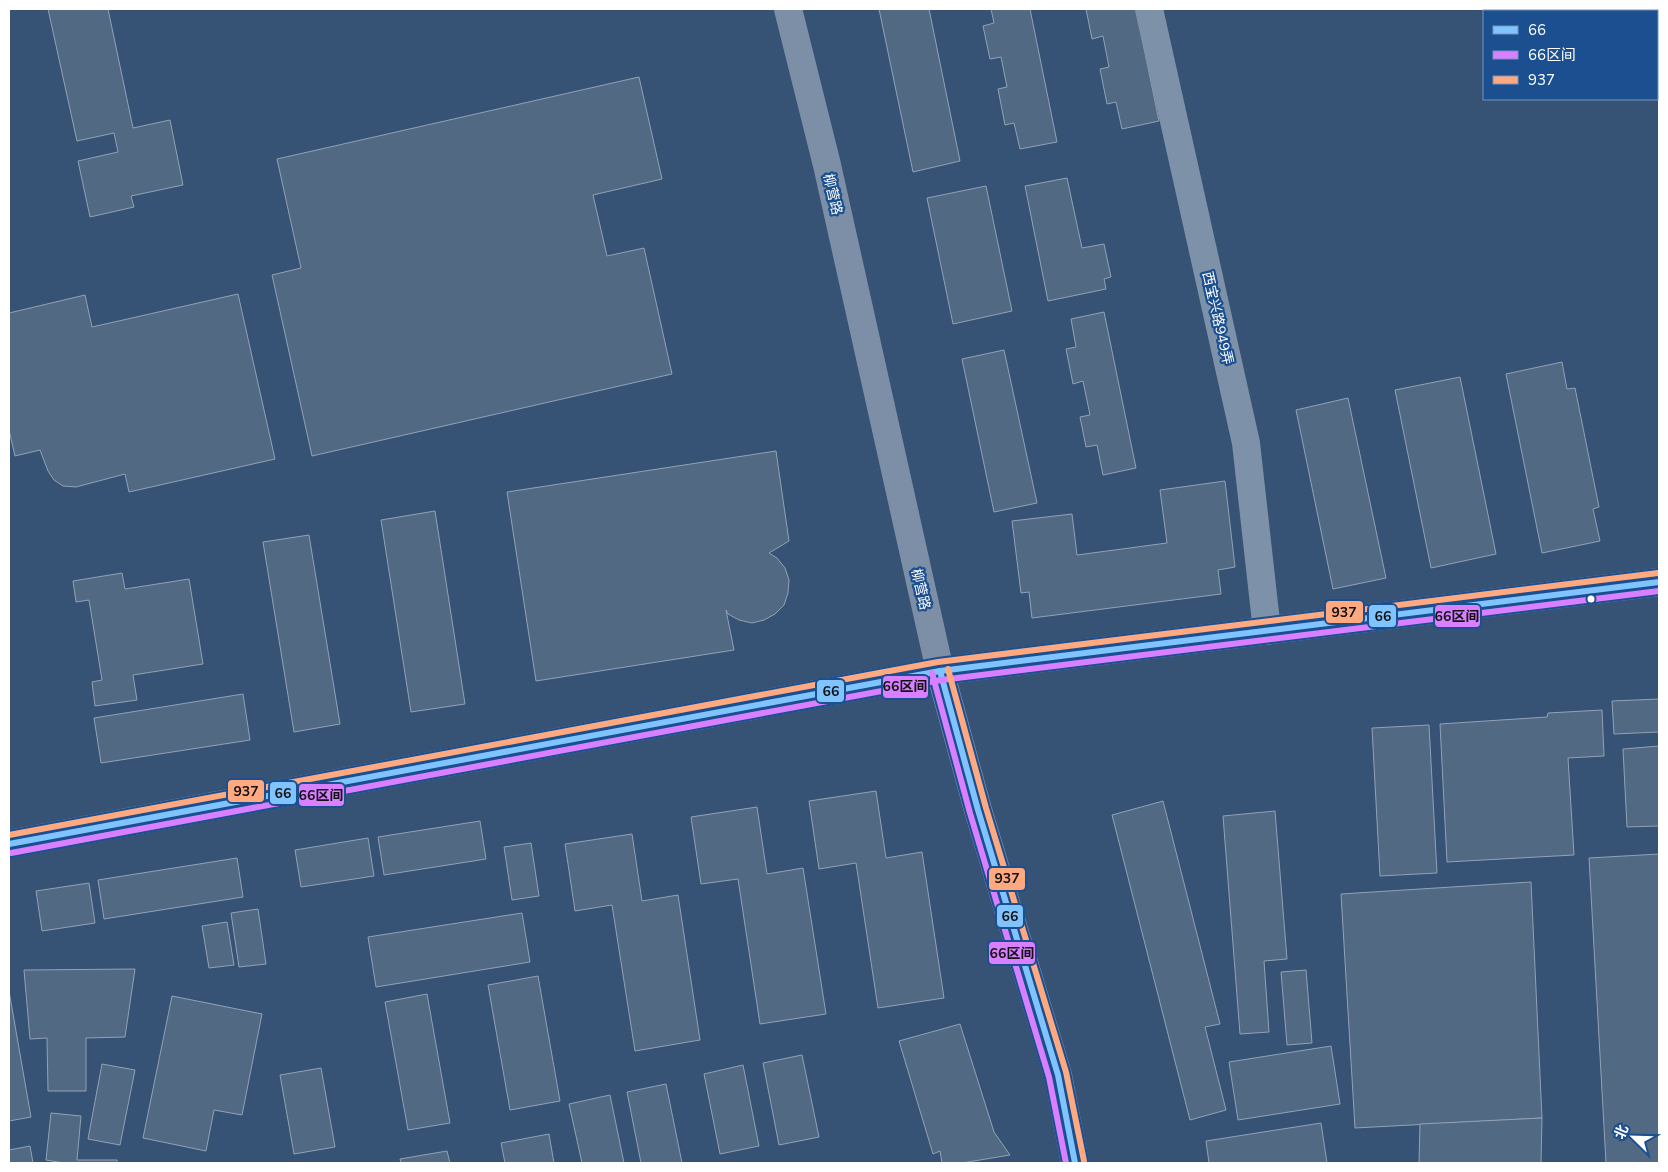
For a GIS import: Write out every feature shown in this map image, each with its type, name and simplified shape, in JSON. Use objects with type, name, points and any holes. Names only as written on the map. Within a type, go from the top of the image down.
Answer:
[{"type":"main road","name":"柳营路","points":[[788,9],[829,175],[940,671],[978,810],[1058,1075],[1075,1163]]},
{"type":"street","name":"西宝兴路949弄","points":[[1149,9],[1246,443],[1268,630]]},
{"type":"street","points":[[9,844],[940,671],[1659,582]]},
{"type":"building","points":[[48,9],[108,9],[133,128],[170,120],[183,185],[131,196],[134,207],[90,217],[78,161],[118,152],[114,133],[77,141]]},
{"type":"building","points":[[879,9],[929,9],[960,161],[913,172]]},
{"type":"building","points":[[991,9],[1030,9],[1057,142],[1020,149],[1014,123],[1005,125],[998,89],[1007,87],[1001,57],[990,59],[983,26],[994,23]]},
{"type":"building","points":[[1086,9],[1136,9],[1159,121],[1122,129],[1116,102],[1107,104],[1100,69],[1109,67],[1103,36],[1092,39]]},
{"type":"building","points":[[639,77],[662,179],[593,195],[607,256],[644,248],[672,374],[312,456],[272,275],[301,268],[277,159]]},
{"type":"building","points":[[1067,178],[1082,248],[1104,244],[1111,277],[1104,279],[1106,289],[1048,301],[1025,186]]},
{"type":"building","points":[[986,186],[1012,311],[953,324],[927,198]]},
{"type":"building","points":[[238,294],[275,459],[129,492],[125,474],[76,487],[63,486],[54,480],[48,471],[40,450],[15,456],[9,430],[9,313],[85,295],[92,327]]},
{"type":"building","points":[[1104,312],[1136,468],[1103,475],[1097,445],[1086,447],[1080,417],[1090,415],[1083,381],[1073,384],[1066,349],[1076,347],[1071,319]]},
{"type":"building","points":[[1004,350],[1037,503],[994,512],[962,359]]},
{"type":"building","points":[[1562,362],[1567,389],[1575,388],[1599,507],[1593,509],[1600,541],[1542,553],[1506,374]]},
{"type":"building","points":[[1460,377],[1496,554],[1431,568],[1395,390]]},
{"type":"building","points":[[1348,398],[1386,578],[1333,589],[1296,410]]},
{"type":"building","points":[[776,451],[789,541],[769,553],[777,558],[785,568],[789,580],[788,593],[784,605],[775,614],[764,620],[752,623],[739,620],[728,614],[726,610],[734,650],[536,681],[507,492]]},
{"type":"building","points":[[1225,481],[1235,567],[1218,570],[1221,594],[1032,618],[1029,592],[1021,593],[1012,521],[1072,514],[1077,555],[1167,543],[1160,490]]},
{"type":"building","points":[[435,511],[465,704],[411,712],[381,520]]},
{"type":"building","points":[[309,535],[340,724],[294,732],[263,542]]},
{"type":"building","points":[[122,573],[125,589],[189,579],[203,664],[133,675],[137,700],[95,706],[92,682],[102,680],[89,600],[76,602],[73,581]]},
{"type":"building","points":[[243,694],[250,740],[101,763],[94,718]]},
{"type":"building","points":[[1659,699],[1659,732],[1614,734],[1612,701]]},
{"type":"building","points":[[1602,710],[1604,756],[1568,758],[1574,855],[1447,862],[1440,724],[1547,717],[1548,713]]},
{"type":"building","points":[[1429,725],[1437,873],[1380,876],[1372,728]]},
{"type":"building","points":[[1659,746],[1659,826],[1627,827],[1623,749]]},
{"type":"building","points":[[876,791],[886,858],[922,852],[944,998],[878,1008],[856,863],[819,869],[809,801]]},
{"type":"building","points":[[1163,801],[1220,1024],[1205,1027],[1226,1110],[1190,1120],[1112,815]]},
{"type":"building","points":[[757,807],[767,874],[803,868],[826,1014],[760,1024],[738,879],[701,884],[691,817]]},
{"type":"building","points":[[1275,811],[1287,959],[1264,961],[1269,1032],[1240,1034],[1223,816]]},
{"type":"building","points":[[480,821],[486,859],[384,875],[378,837]]},
{"type":"building","points":[[632,834],[642,901],[678,895],[700,1040],[635,1051],[612,905],[575,911],[565,844]]},
{"type":"building","points":[[368,838],[374,876],[301,887],[295,850]]},
{"type":"building","points":[[531,843],[539,896],[512,900],[504,847]]},
{"type":"building","points":[[1659,854],[1659,1163],[1606,1163],[1589,858]]},
{"type":"building","points":[[237,858],[243,897],[104,919],[98,880]]},
{"type":"building","points":[[1531,882],[1542,1118],[1355,1128],[1341,894]]},
{"type":"building","points":[[89,883],[95,923],[42,931],[36,891]]},
{"type":"building","points":[[258,909],[266,964],[239,967],[231,913]]},
{"type":"building","points":[[522,913],[530,962],[376,987],[368,937]]},
{"type":"building","points":[[227,922],[234,965],[209,968],[202,926]]},
{"type":"building","points":[[135,969],[125,1037],[86,1038],[86,1091],[48,1091],[47,1038],[30,1039],[24,970]]},
{"type":"building","points":[[1306,970],[1312,1043],[1287,1045],[1281,972]]},
{"type":"building","points":[[538,976],[560,1101],[510,1110],[488,985]]},
{"type":"building","points":[[9,991],[31,1117],[9,1121]]},
{"type":"building","points":[[427,994],[450,1123],[408,1130],[385,1002]]},
{"type":"building","points":[[172,996],[262,1014],[242,1115],[214,1110],[206,1151],[143,1138]]},
{"type":"building","points":[[960,1024],[994,1132],[1010,1155],[962,1163],[942,1163],[940,1151],[933,1154],[899,1041]]},
{"type":"building","points":[[1331,1046],[1340,1104],[1238,1120],[1229,1062]]},
{"type":"building","points":[[802,1055],[819,1137],[779,1145],[763,1063]]},
{"type":"building","points":[[102,1064],[135,1070],[120,1145],[88,1139]]},
{"type":"building","points":[[743,1065],[759,1146],[720,1154],[704,1074]]},
{"type":"building","points":[[321,1068],[335,1147],[294,1154],[280,1075]]},
{"type":"building","points":[[666,1084],[682,1163],[641,1163],[627,1092]]},
{"type":"building","points":[[610,1095],[624,1163],[582,1163],[569,1104]]},
{"type":"building","points":[[51,1113],[81,1116],[77,1160],[117,1160],[117,1163],[64,1163],[46,1160]]},
{"type":"building","points":[[1542,1118],[1541,1163],[1419,1163],[1420,1124]]},
{"type":"building","points":[[1321,1123],[1327,1163],[1209,1163],[1206,1141]]},
{"type":"building","points":[[549,1134],[554,1163],[505,1163],[501,1143]]},
{"type":"building","points":[[30,1146],[33,1163],[9,1163],[9,1150]]},
{"type":"building","points":[[447,1151],[450,1163],[401,1163],[400,1159]]},
{"type":"transit line","name":"937","points":[[9,835],[938,662],[1658,573]]},
{"type":"transit line","name":"66","points":[[9,844],[940,671],[1659,582]]},
{"type":"transit line","name":"66区间","points":[[11,853],[941,680],[1659,591]]},
{"type":"transit line","name":"937","points":[[948,669],[986,808],[1066,1072],[1084,1161]]},
{"type":"transit line","name":"66","points":[[940,671],[978,810],[1058,1075],[1075,1163]]},
{"type":"transit line","name":"66区间","points":[[932,673],[970,813],[1049,1077],[1066,1163]]}]
